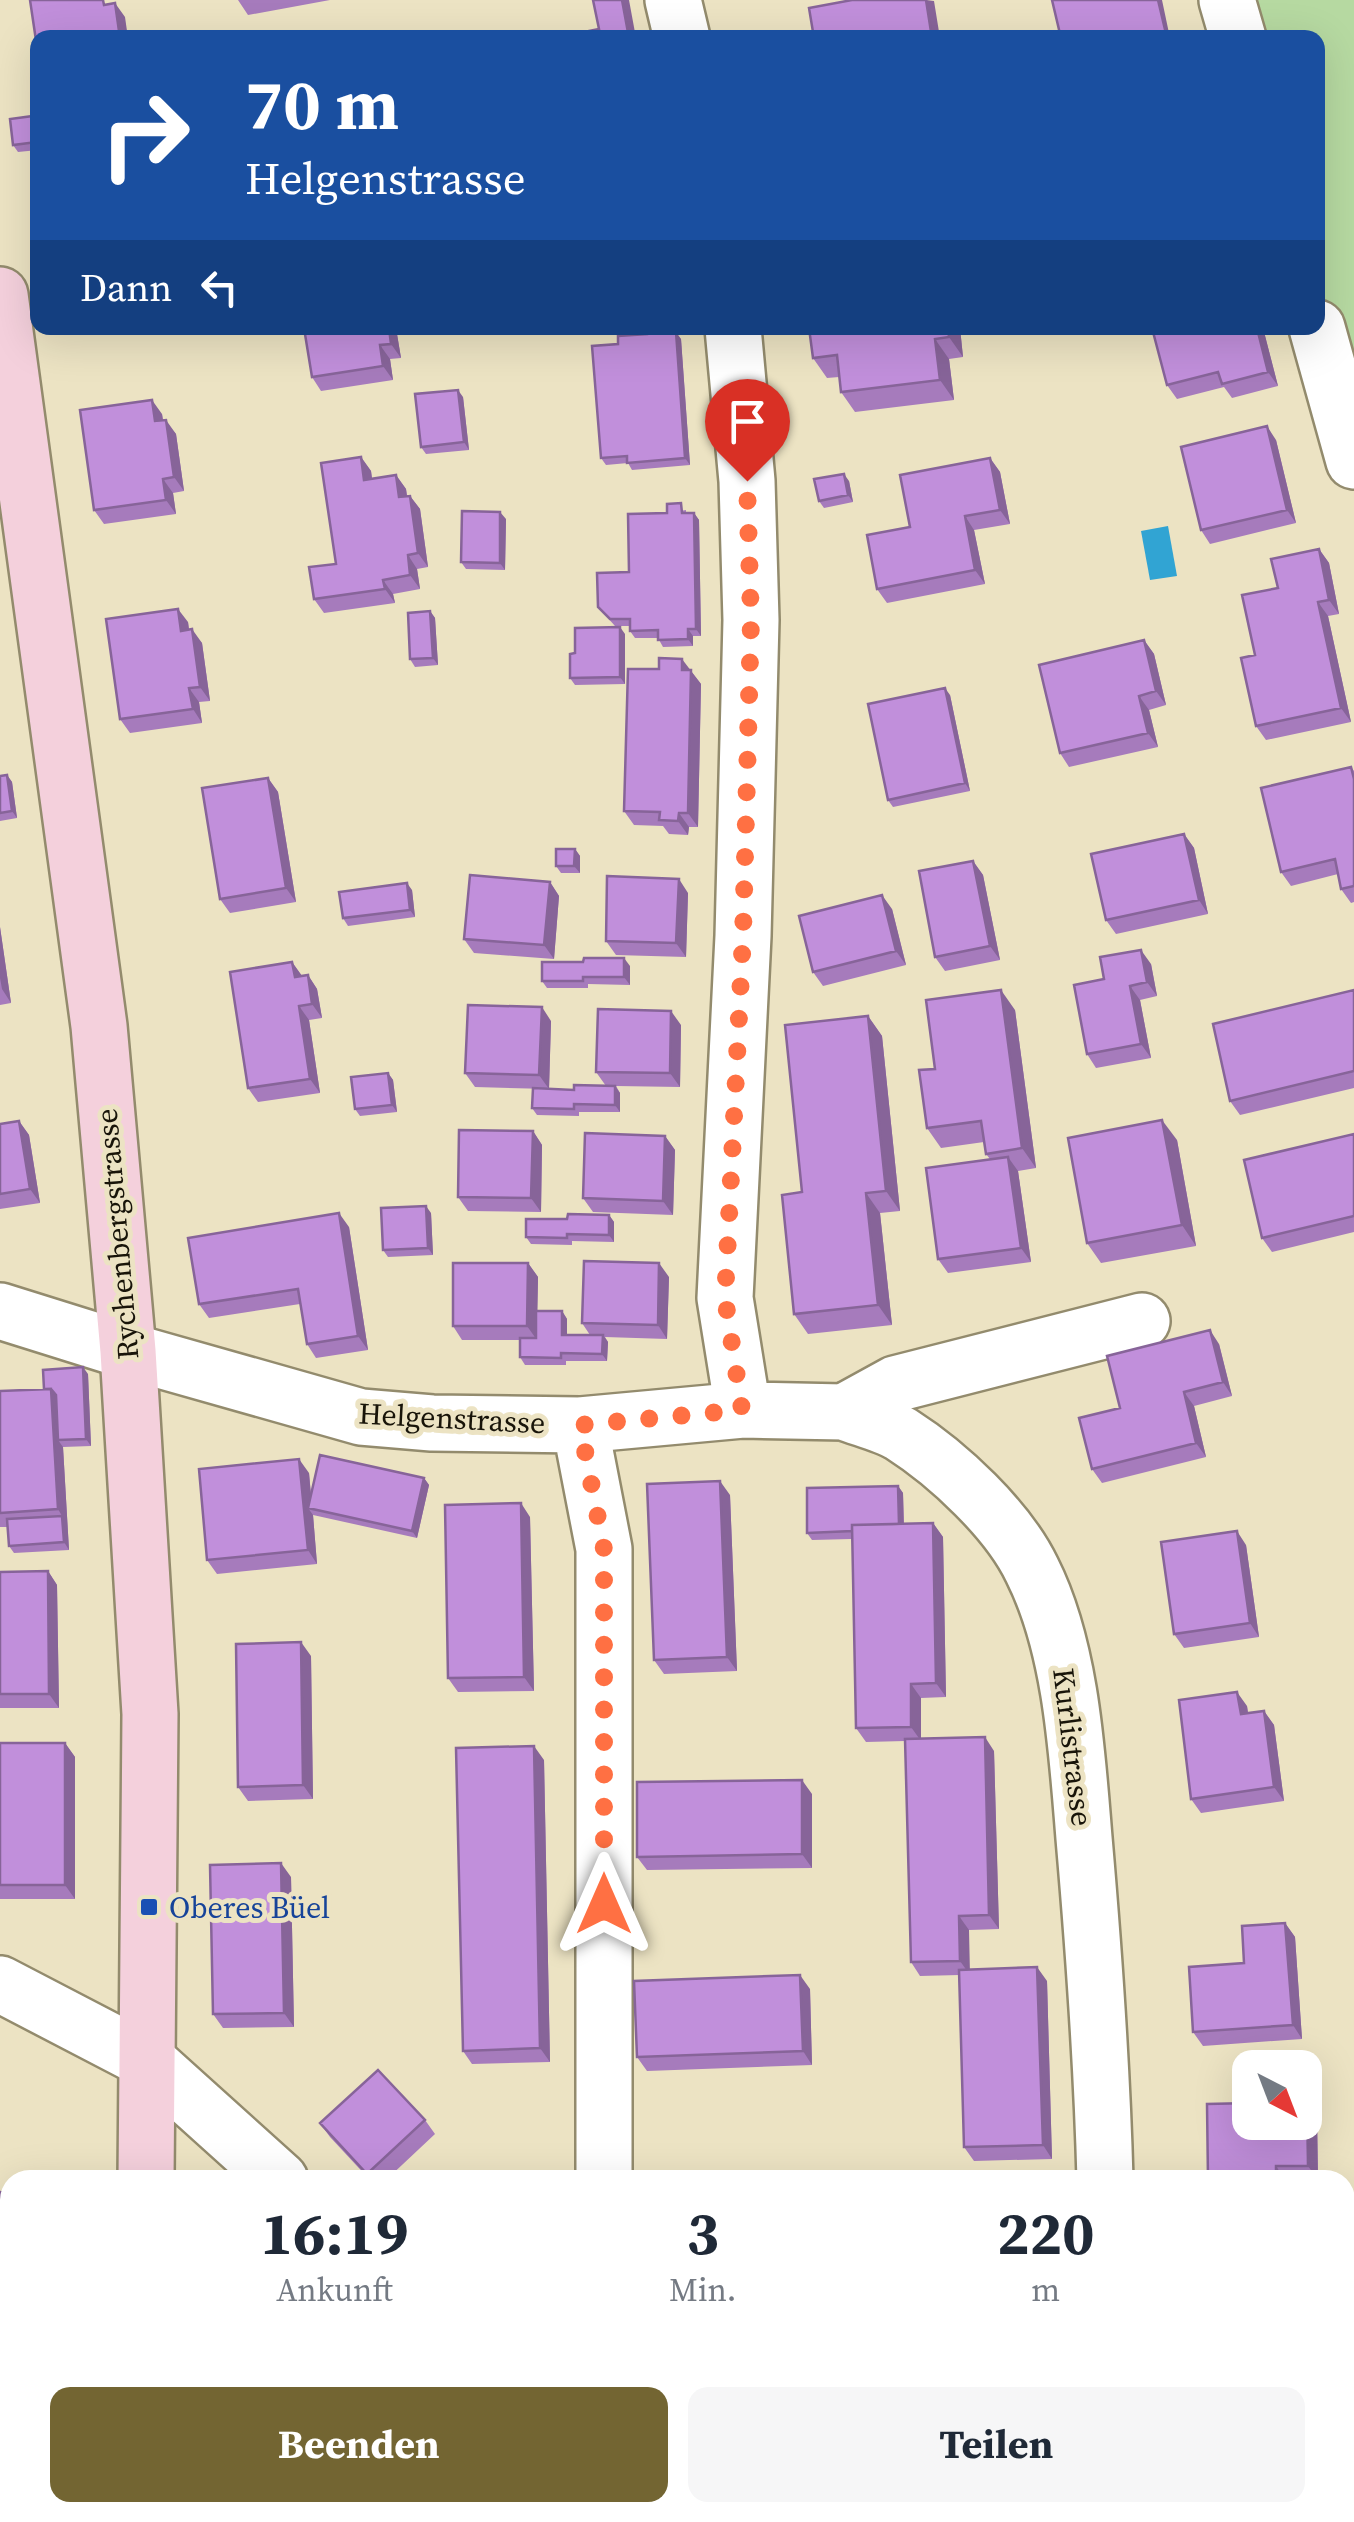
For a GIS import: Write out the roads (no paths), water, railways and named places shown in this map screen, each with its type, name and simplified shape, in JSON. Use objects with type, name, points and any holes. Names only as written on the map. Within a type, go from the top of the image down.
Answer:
[{"type":"street","points":[[673,0],[680,30]]},
{"type":"street","points":[[1228,0],[1236,30]]},
{"type":"street","name":"Rychenbergstrasse","points":[[0,295],[99,1026],[128,1351],[150,1714],[146,2170]]},
{"type":"street","points":[[733,335],[747,481],[751,620],[743,936],[725,1298],[742,1410]]},
{"type":"street","points":[[1319,335],[1354,461]]},
{"type":"street","name":"Helgenstrasse","points":[[0,1311],[361,1417],[432,1423],[580,1425],[742,1410],[844,1412],[895,1384],[1142,1321]]},
{"type":"street","name":"Kurlistrasse","points":[[844,1412],[898,1433],[952,1474],[998,1518],[1032,1569],[1059,1641],[1077,1758],[1089,1888],[1105,2170]]},
{"type":"street","points":[[580,1425],[604,1549],[604,2170]]},
{"type":"street","points":[[0,1984],[148,2061],[269,2170]]},
{"type":"water","points":[[1168,526],[1177,576],[1150,580],[1141,531]]},
{"type":"place","name":"Oberes Büel","points":[[149,1907]]}]
